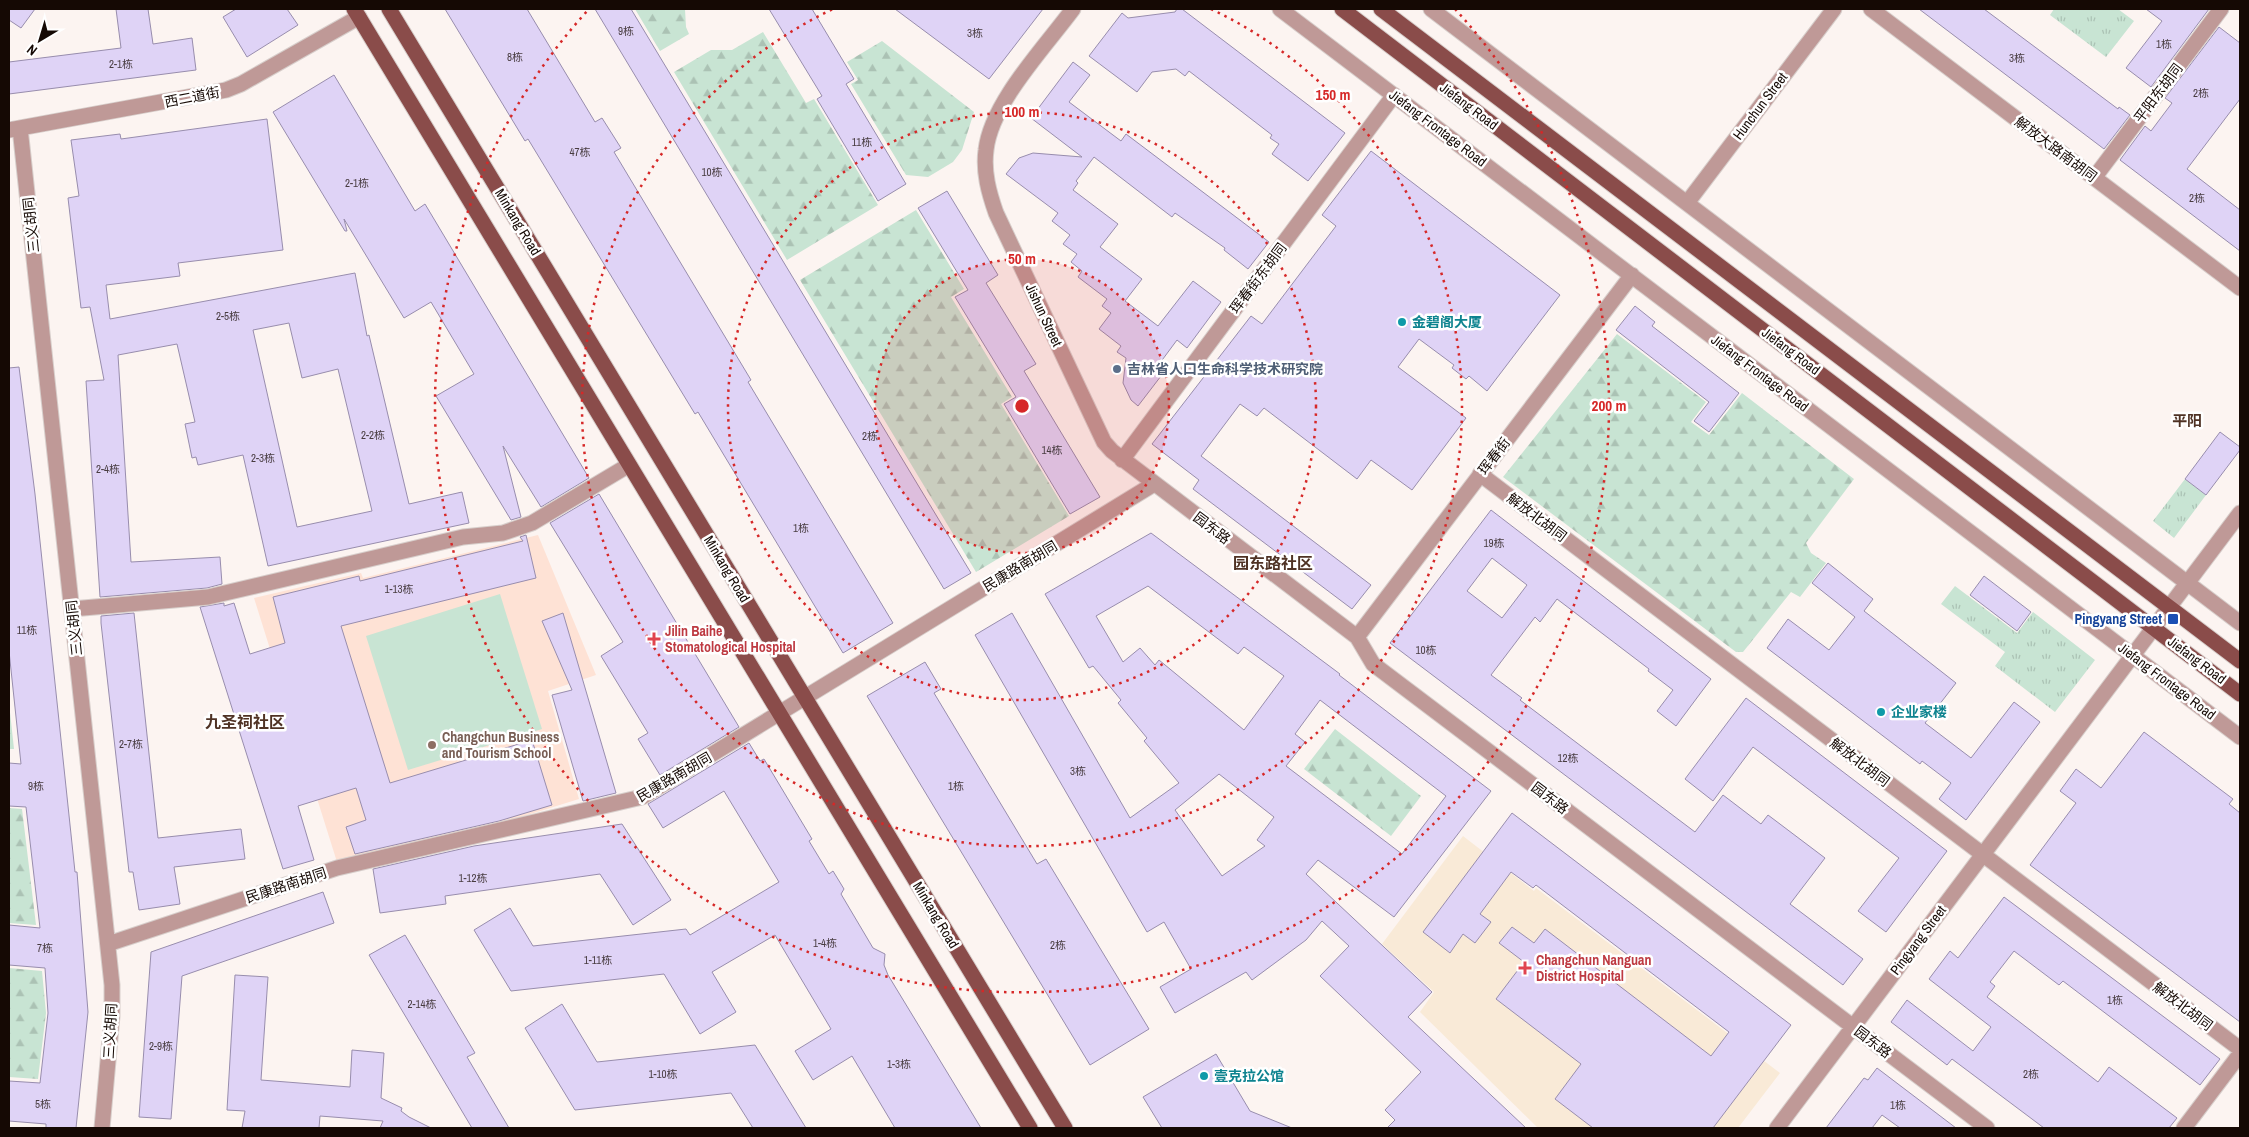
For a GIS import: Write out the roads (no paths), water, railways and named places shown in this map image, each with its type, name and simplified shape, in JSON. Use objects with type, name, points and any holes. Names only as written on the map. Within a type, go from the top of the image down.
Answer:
[{"type":"main road","name":"Minkang Road","points":[[389,9],[1065,1128]]},
{"type":"main road","name":"Jiefang Road","points":[[1342,9],[2240,694]]},
{"type":"main road","name":"Jiefang Road","points":[[1381,9],[2240,661]]},
{"type":"main road","points":[[356,13],[1030,1128]]},
{"type":"street","name":"Jishun Street","points":[[1073,9],[1002,104],[991,127],[986,150],[985,170],[996,213],[1104,442],[1122,460]]},
{"type":"street","name":"Jiefang Frontage Road","points":[[1280,9],[2240,738]]},
{"type":"street","name":"Hunchun Street","points":[[1687,203],[1834,9]]},
{"type":"street","name":"解放大路南胡同","points":[[1871,9],[2240,288]]},
{"type":"street","name":"平阳东胡同","points":[[2094,178],[2222,9]]},
{"type":"street","points":[[1439,11],[1687,203],[2240,623]]},
{"type":"street","name":"西二道街","points":[[14,129],[226,90],[241,84],[356,13]]},
{"type":"street","name":"珲春街东胡同","points":[[1122,460],[1394,95]]},
{"type":"street","name":"三义胡同","points":[[14,129],[72,609],[108,944],[112,1016],[102,1128]]},
{"type":"street","name":"珲春街","points":[[1357,637],[1632,275]]},
{"type":"street","name":"园东路","points":[[1122,460],[1357,637],[1373,664],[1987,1128]]},
{"type":"street","points":[[72,609],[208,597],[463,537],[503,533],[532,523],[629,465]]},
{"type":"street","name":"解放北胡同","points":[[1480,474],[2240,1049]]},
{"type":"street","name":"民康路南胡同","points":[[108,944],[337,868],[642,798],[1154,484]]},
{"type":"street","name":"Pingyang Street","points":[[1777,1128],[2240,513]]},
{"type":"street","points":[[2184,1128],[2240,1054]]},
{"type":"place","name":"金碧阁大厦","points":[[1402,322]]},
{"type":"place","name":"吉林省人口生命科学技术研究院","points":[[1117,369]]},
{"type":"place","name":"Pingyang Street","points":[[2173,619]]},
{"type":"place","name":"Jilin Baihe Stomatological Hospital","points":[[654,639]]},
{"type":"place","name":"企业家楼","points":[[1881,712]]},
{"type":"place","name":"Changchun Business and Tourism School","points":[[432,745]]},
{"type":"place","name":"Changchun Nanguan District Hospital","points":[[1525,968]]},
{"type":"place","name":"壹克拉公馆","points":[[1204,1076]]},
{"type":"district","name":"平阳","points":[[2187,420]]},
{"type":"district","name":"园东路社区","points":[[1273,563]]},
{"type":"district","name":"九圣祠社区","points":[[245,722]]}]
